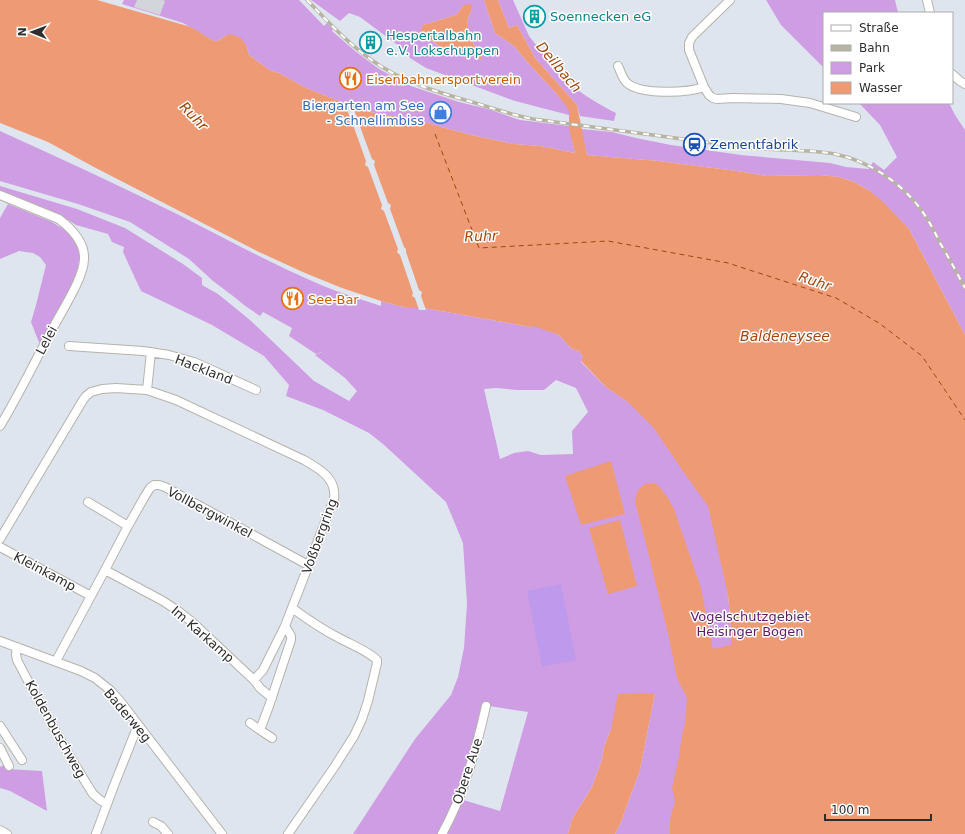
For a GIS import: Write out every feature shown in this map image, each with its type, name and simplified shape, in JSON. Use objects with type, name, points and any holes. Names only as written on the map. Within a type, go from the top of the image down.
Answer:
[{"type":"street","points":[[730,0],[692,37],[689,43],[689,50],[704,87],[709,95],[717,99],[781,99],[810,104],[856,117]]},
{"type":"street","points":[[926,0],[930,12]]},
{"type":"street","points":[[618,66],[626,82],[632,86],[647,90],[672,92],[704,87]]},
{"type":"street","points":[[953,75],[965,84]]},
{"type":"street","name":"Lelei","points":[[0,195],[59,219],[75,233],[81,242],[84,252],[84,264],[77,283],[16,400],[0,426]]},
{"type":"street","name":"Hackland","points":[[69,346],[151,352],[169,355],[194,362],[256,390]]},
{"type":"street","points":[[147,390],[151,352]]},
{"type":"street","name":"Voßbergring","points":[[0,540],[86,396],[95,390],[109,388],[147,390],[176,400],[304,460],[314,466],[331,481],[335,490],[334,499],[292,608]]},
{"type":"street","name":"Vollbergwinkel","points":[[56,661],[106,570],[128,526],[150,488],[154,485],[165,487],[308,565]]},
{"type":"street","points":[[88,502],[128,526]]},
{"type":"street","name":"Kleinkamp","points":[[0,547],[91,596]]},
{"type":"street","name":"Im Karkamp","points":[[106,570],[163,601],[178,611],[192,622],[272,698]]},
{"type":"street","points":[[254,680],[263,670],[285,626],[292,608],[337,638],[369,653],[377,663],[368,701],[354,736],[336,766],[288,834]]},
{"type":"street","points":[[260,730],[291,640],[291,636],[285,626]]},
{"type":"street","name":"Baderweg","points":[[0,641],[81,671],[95,678],[110,690],[222,834]]},
{"type":"street","name":"Koldenbuschweg","points":[[17,647],[16,654],[18,660],[52,726],[93,794],[107,804]]},
{"type":"street","name":"Obere Aue","points":[[442,834],[467,778],[486,706]]},
{"type":"street","points":[[250,723],[272,738]]},
{"type":"street","points":[[96,834],[138,725]]},
{"type":"street","points":[[0,726],[22,760]]},
{"type":"street","points":[[0,748],[9,766]]},
{"type":"street","points":[[153,822],[162,826],[168,834]]},
{"type":"street","points":[[0,830],[7,834]]},
{"type":"green space","points":[[124,0],[299,0],[324,26],[327,23],[333,29],[332,31],[379,69],[411,86],[459,102],[488,109],[520,120],[569,126],[575,153],[540,146],[514,144],[471,135],[420,121],[364,111],[306,88],[279,73],[271,71],[249,55],[247,47],[227,35],[218,41],[214,41],[183,23],[122,4]]},
{"type":"green space","points":[[311,0],[484,0],[495,33],[514,46],[570,110],[569,115],[515,101],[426,68],[410,58],[403,49],[360,17],[349,13],[340,21]],"holes":[[[464,5],[472,9],[468,18],[468,28],[471,39],[482,60],[454,47],[442,48],[420,33],[423,25],[456,15]]]},
{"type":"green space","points":[[498,0],[513,0],[529,36],[560,75],[587,96],[616,113],[614,121],[580,116],[577,105],[535,58],[517,25],[509,28]]},
{"type":"green space","points":[[766,0],[895,0],[898,12],[823,12],[823,67],[781,25]]},
{"type":"green space","points":[[860,104],[950,104],[965,130],[965,335],[909,229],[870,191],[854,182],[839,177],[819,175],[767,176],[659,161],[587,155],[581,129],[612,132],[671,145],[741,155],[830,163],[846,167],[869,169],[873,162],[884,170],[897,157],[880,125]]},
{"type":"green space","points":[[0,131],[157,204],[285,269],[336,291],[381,306],[381,301],[407,308],[424,308],[531,327],[533,325],[559,335],[572,349],[579,351],[583,357],[581,362],[606,387],[630,403],[711,427],[752,834],[615,834],[621,822],[640,770],[655,693],[611,729],[592,787],[572,819],[568,834],[443,834],[460,799],[500,811],[528,712],[489,706],[468,770],[441,834],[353,834],[415,739],[451,695],[458,677],[464,648],[467,604],[463,543],[446,502],[369,433],[323,410],[286,396],[289,385],[264,356],[212,325],[141,291],[123,252],[124,247],[112,242],[108,234],[76,225],[60,215],[0,191],[0,186],[77,209],[125,228],[183,264],[202,278],[202,285],[218,294],[250,320],[314,381],[349,401],[357,391],[345,378],[315,355],[325,351],[316,354],[289,336],[292,328],[263,312],[260,316],[213,281],[189,259],[130,222],[78,204],[0,181]],"holes":[[[556,380],[576,388],[588,412],[572,431],[573,454],[541,455],[528,451],[514,453],[500,459],[484,389],[544,390]]]},
{"type":"green space","points":[[8,204],[52,222],[70,233],[77,244],[79,252],[77,274],[42,347],[31,322],[46,265],[40,257],[33,253],[19,251],[0,259],[0,218]]},
{"type":"green space","points":[[4,765],[6,769],[42,771],[47,811],[10,791],[0,788],[0,767]]},
{"type":"shaded area","points":[[137,0],[165,1],[160,15],[134,7]]},
{"type":"shaded area","points":[[561,584],[576,660],[542,667],[527,591]]},
{"type":"water","name":"Baldeneysee","points":[[0,0],[97,0],[191,27],[214,41],[218,41],[230,34],[241,38],[247,47],[249,55],[271,71],[279,73],[306,88],[364,111],[420,121],[471,135],[514,144],[540,146],[575,153],[569,129],[569,110],[556,93],[514,46],[495,33],[484,0],[498,0],[509,28],[517,25],[535,58],[577,105],[587,155],[659,161],[767,176],[819,175],[839,177],[854,182],[870,191],[884,203],[909,229],[965,335],[965,834],[670,834],[670,820],[675,801],[672,788],[685,724],[687,698],[677,678],[669,638],[635,502],[637,492],[643,485],[652,483],[658,485],[674,509],[701,588],[713,649],[731,645],[731,627],[728,595],[708,506],[653,427],[628,402],[606,387],[581,361],[583,357],[579,351],[572,349],[559,335],[533,326],[531,327],[424,308],[407,308],[342,288],[259,252],[48,142],[0,123]]},
{"type":"water","points":[[471,4],[472,9],[468,18],[468,29],[471,39],[482,60],[454,47],[442,48],[420,32],[423,25],[456,15],[464,5]]},
{"type":"water","points":[[611,461],[625,514],[581,525],[565,476]]},
{"type":"water","points":[[620,520],[637,586],[608,594],[589,528]]},
{"type":"water","points":[[655,693],[640,770],[621,822],[615,834],[568,834],[572,819],[592,787],[602,760],[604,747],[611,729],[618,694]]},
{"type":"pier","points":[[344,101],[352,104],[356,115],[359,118],[358,121],[372,159],[375,161],[374,165],[388,203],[391,205],[390,209],[406,249],[419,290],[422,292],[421,296],[426,310],[419,310],[415,298],[412,296],[413,293],[400,255],[397,252],[398,249],[384,211],[381,209],[382,205],[368,167],[365,165],[366,161],[352,122],[349,120],[350,118]]},
{"type":"ferry route","points":[[435,134],[479,248],[608,241],[728,263],[836,298],[879,323],[922,356],[965,420]]},
{"type":"railway","points":[[307,0],[352,44],[382,67],[426,88],[517,116],[750,148],[824,152],[848,157],[860,162],[884,175],[905,191],[914,201],[922,211],[965,288]]},
{"type":"place","name":"Soennecken eG","points":[[535,16]]},
{"type":"place","name":"Hespertalbahn e.V. Lokschuppen","points":[[370,42]]},
{"type":"place","name":"Eisenbahnersportverein","points":[[350,79]]},
{"type":"place","name":"Biergarten am See - Schnellimbiss","points":[[440,112]]},
{"type":"place","name":"Zementfabrik","points":[[694,144]]},
{"type":"place","name":"See-Bar","points":[[292,299]]},
{"type":"water label","name":"Deilbach","points":[[559,67]]},
{"type":"water label","name":"Ruhr","points":[[194,116]]},
{"type":"water label","name":"Ruhr","points":[[481,236]]},
{"type":"water label","name":"Ruhr","points":[[815,281]]},
{"type":"park label","name":"Vogelschutzgebiet Heisinger Bogen","points":[[750,624]]}]
